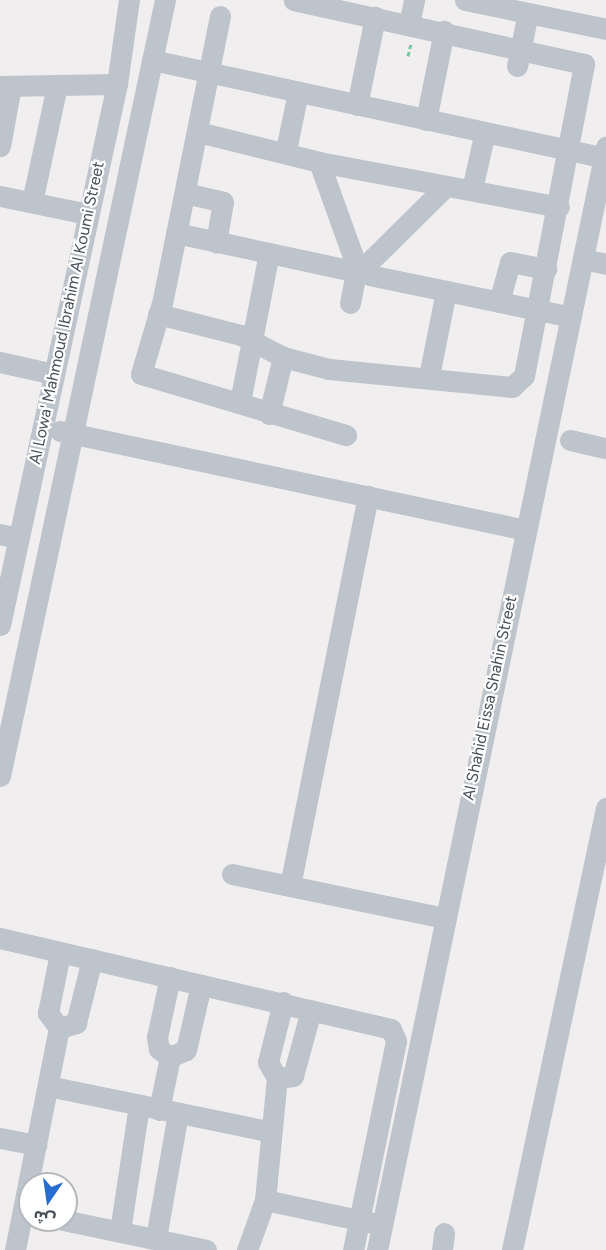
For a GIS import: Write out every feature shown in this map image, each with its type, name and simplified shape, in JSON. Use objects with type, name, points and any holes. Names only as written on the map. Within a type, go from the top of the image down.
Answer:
[{"type":"street","points":[[0,776],[165,0]]},
{"type":"street","points":[[409,24],[414,0]]},
{"type":"street","points":[[465,0],[606,28]]},
{"type":"street","name":"Al Lowa' Mahmoud Ibrahim Al Koumi Street","points":[[0,625],[9,536],[43,428],[117,84],[124,2]]},
{"type":"street","points":[[158,314],[252,339],[283,357],[376,377],[429,376],[517,386],[524,376],[587,68],[581,60],[519,57],[444,31],[294,4]]},
{"type":"street","points":[[519,57],[528,13]]},
{"type":"street","points":[[220,16],[185,193],[142,375],[346,435]]},
{"type":"street","points":[[357,105],[375,17]]},
{"type":"street","points":[[426,120],[444,31]]},
{"type":"street","points":[[152,60],[571,151],[605,152]]},
{"type":"street","points":[[0,146],[6,86],[117,84]]},
{"type":"street","points":[[32,202],[57,85]]},
{"type":"street","points":[[286,150],[298,92]]},
{"type":"street","points":[[198,132],[286,150],[319,162],[559,207]]},
{"type":"street","points":[[472,189],[485,132]]},
{"type":"street","name":"Al Shahid Eissa Shahin Street","points":[[377,1250],[444,918],[605,152]]},
{"type":"street","points":[[319,162],[357,276]]},
{"type":"street","points":[[357,276],[445,187]]},
{"type":"street","points":[[185,193],[223,202],[216,242]]},
{"type":"street","points":[[0,196],[88,214]]},
{"type":"street","points":[[176,233],[269,253],[357,276],[446,291],[571,317]]},
{"type":"street","points":[[240,402],[269,253]]},
{"type":"street","points":[[583,259],[606,264]]},
{"type":"street","points":[[499,302],[510,262],[546,269]]},
{"type":"street","points":[[429,376],[446,291]]},
{"type":"street","points":[[269,414],[283,357]]},
{"type":"street","points":[[0,362],[54,374]]},
{"type":"street","points":[[43,428],[526,530]]},
{"type":"street","points":[[570,440],[606,448]]},
{"type":"street","points":[[290,886],[368,496]]},
{"type":"street","points":[[512,1250],[598,884],[606,808]]},
{"type":"street","points":[[232,874],[444,918]]},
{"type":"street","points":[[0,938],[385,1026],[396,1036],[353,1250]]},
{"type":"street","points":[[32,1172],[59,1028],[48,1013],[60,953]]},
{"type":"street","points":[[59,1028],[76,1023],[92,959]]},
{"type":"street","points":[[170,977],[157,1037],[159,1049],[170,1057]]},
{"type":"street","points":[[170,1057],[186,1050],[201,985]]},
{"type":"street","points":[[247,1250],[265,1200],[268,1131],[277,1078],[268,1062],[283,1002]]},
{"type":"street","points":[[277,1078],[293,1076],[311,1010]]},
{"type":"street","points":[[156,1238],[169,1111],[170,1057]]},
{"type":"street","points":[[48,1086],[268,1131]]},
{"type":"street","points":[[128,1238],[138,1105]]},
{"type":"street","points":[[0,1138],[36,1144]]},
{"type":"street","points":[[265,1200],[382,1225]]},
{"type":"street","points":[[78,1224],[128,1238],[156,1238],[206,1250]]},
{"type":"street","points":[[15,1250],[20,1232]]}]
